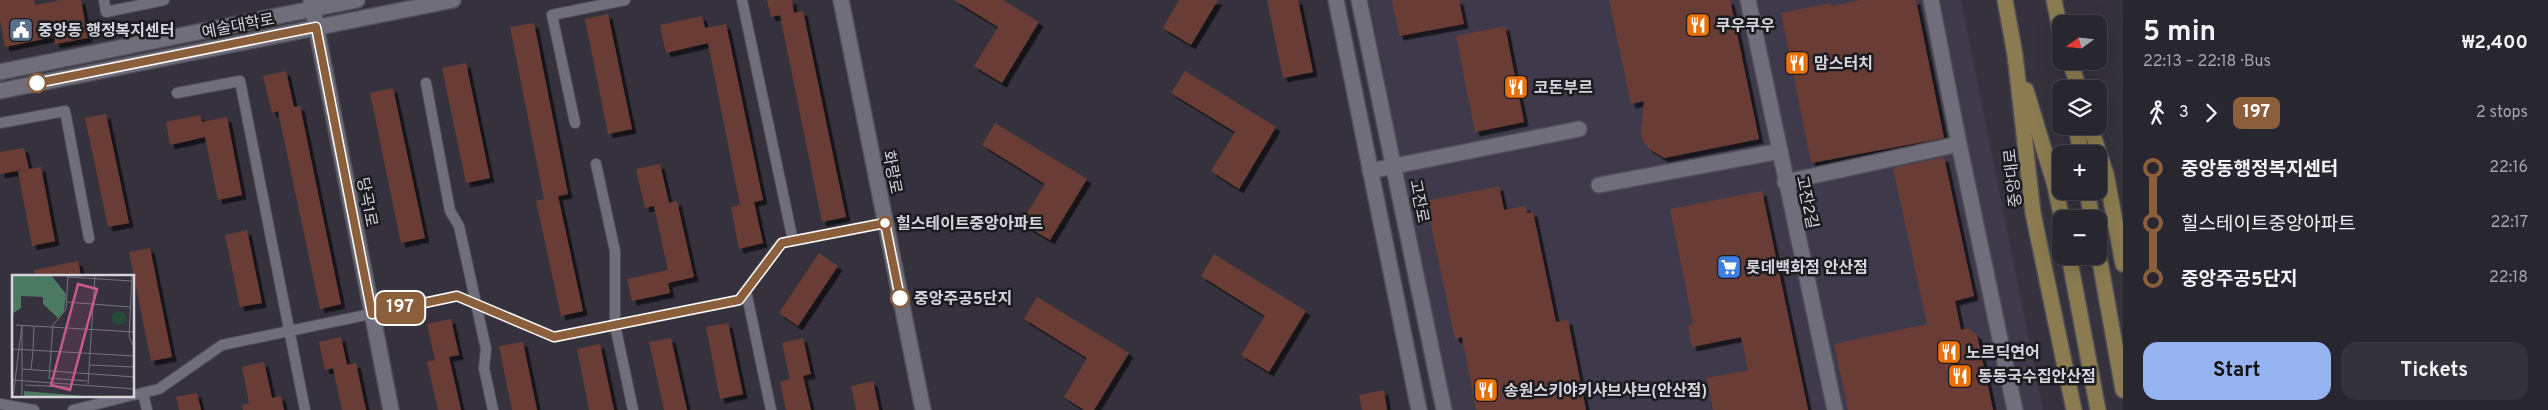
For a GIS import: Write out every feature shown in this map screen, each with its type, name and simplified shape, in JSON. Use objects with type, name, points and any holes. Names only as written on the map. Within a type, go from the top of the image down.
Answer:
[{"type":"main road","name":"중앙대로","points":[[2004,0],[2015,55],[2033,213],[2072,409]]},
{"type":"main road","points":[[2054,0],[2057,15]]},
{"type":"main road","points":[[2015,55],[2055,186],[2060,210]]},
{"type":"main road","points":[[2093,135],[2106,174],[2123,264]]},
{"type":"main road","points":[[2071,265],[2098,410]]},
{"type":"main road","points":[[2101,265],[2123,390]]},
{"type":"street","name":"예술대학로","points":[[0,72],[312,4],[357,0]]},
{"type":"street","name":"예술대학로","points":[[0,91],[453,0]]},
{"type":"street","name":"화랑로","points":[[841,0],[923,410]]},
{"type":"street","points":[[1336,0],[1419,410]]},
{"type":"street","name":"고잔로","points":[[1359,0],[1395,166],[1444,410]]},
{"type":"street","name":"고잔2길","points":[[1748,0],[1785,182],[1836,410]]},
{"type":"street","points":[[1931,0],[2015,410]]},
{"type":"street","name":"당곡1로","points":[[312,4],[391,410]]},
{"type":"street","points":[[1370,171],[1579,130]]},
{"type":"street","points":[[1785,182],[1959,144]]},
{"type":"street","points":[[1599,185],[1780,151]]},
{"type":"lane","points":[[104,0],[106,12],[164,0]]},
{"type":"lane","points":[[574,124],[552,15],[625,0]]},
{"type":"lane","points":[[742,0],[793,241]]},
{"type":"lane","points":[[177,93],[240,80],[305,410]]},
{"type":"lane","points":[[426,84],[450,211],[460,226],[477,304],[486,350],[484,368],[493,410]]},
{"type":"lane","points":[[0,123],[65,111],[89,238]]},
{"type":"lane","points":[[596,164],[615,250],[615,325],[634,410]]},
{"type":"lane","points":[[146,410],[138,394],[159,389],[222,345],[457,296],[554,337],[739,300],[782,243],[885,223]]},
{"type":"lane","points":[[746,291],[771,410]]},
{"type":"lane","points":[[73,410],[121,398]]},
{"type":"lane","points":[[0,404],[34,410]]},
{"type":"shaded area","points":[[1369,0],[1961,0],[2043,410],[1450,410]]},
{"type":"building","points":[[0,0],[34,0],[35,5],[61,0],[81,0],[88,38],[55,44],[54,37],[5,47],[0,21]]},
{"type":"building","points":[[767,0],[792,0],[794,13],[803,11],[846,217],[822,222],[780,15],[771,17]]},
{"type":"building","points":[[954,0],[1003,0],[1039,22],[1002,83],[974,66],[998,27]]},
{"type":"building","points":[[1179,0],[1218,0],[1191,45],[1163,28]]},
{"type":"building","points":[[1267,0],[1298,0],[1313,72],[1283,78]]},
{"type":"building","points":[[1392,0],[1459,0],[1464,24],[1399,36]]},
{"type":"building","points":[[1609,0],[1730,0],[1759,139],[1664,158],[1648,148],[1642,139],[1641,129],[1644,101],[1631,104]]},
{"type":"building","points":[[1861,0],[1916,0],[1944,138],[1811,163],[1781,13],[1831,3],[1831,6]]},
{"type":"building","points":[[608,14],[632,129],[608,134],[585,19]]},
{"type":"building","points":[[702,16],[705,28],[726,24],[763,200],[754,202],[763,243],[739,249],[731,207],[740,205],[708,43],[666,53],[660,25]]},
{"type":"building","points":[[534,23],[568,194],[558,196],[583,311],[561,316],[536,201],[544,199],[510,27]]},
{"type":"building","points":[[1505,26],[1524,122],[1475,132],[1456,36]]},
{"type":"building","points":[[466,63],[490,178],[466,183],[442,68]]},
{"type":"building","points":[[286,71],[294,107],[300,106],[341,304],[320,309],[278,111],[272,113],[263,76]]},
{"type":"building","points":[[1185,71],[1276,127],[1239,189],[1211,171],[1235,132],[1171,93]]},
{"type":"building","points":[[393,88],[425,238],[401,243],[370,93]]},
{"type":"building","points":[[106,114],[129,223],[108,227],[85,118]]},
{"type":"building","points":[[200,115],[202,122],[227,117],[242,195],[218,200],[205,137],[170,145],[166,122]]},
{"type":"building","points":[[995,123],[1087,179],[1050,240],[1021,223],[1045,184],[982,145]]},
{"type":"building","points":[[24,148],[29,169],[0,174],[0,152]]},
{"type":"building","points":[[1944,157],[1974,296],[1955,301],[1961,330],[1968,328],[1977,335],[1993,410],[1848,410],[1834,344],[1927,324],[1893,168]]},
{"type":"building","points":[[660,164],[669,203],[677,201],[694,277],[668,283],[670,293],[632,301],[627,279],[668,270],[654,206],[645,208],[636,169]]},
{"type":"building","points":[[41,167],[55,241],[32,246],[18,171]]},
{"type":"building","points":[[1499,186],[1504,210],[1526,206],[1527,213],[1533,212],[1556,322],[1568,320],[1586,410],[1476,410],[1462,337],[1455,339],[1426,201]]},
{"type":"building","name":"롯데백화점 안산점","points":[[1762,191],[1808,410],[1713,410],[1707,378],[1748,370],[1741,337],[1692,347],[1688,326],[1693,324],[1670,209]]},
{"type":"building","points":[[247,230],[262,303],[240,307],[225,235]]},
{"type":"building","points":[[150,248],[172,357],[151,361],[129,252]]},
{"type":"building","points":[[819,253],[838,266],[798,326],[779,313]]},
{"type":"building","points":[[1214,254],[1306,311],[1269,372],[1241,355],[1265,316],[1201,276]]},
{"type":"building","points":[[78,261],[81,275],[35,275],[34,270]]},
{"type":"building","points":[[1037,297],[1129,353],[1094,410],[1084,410],[1064,397],[1087,358],[1024,319]]},
{"type":"building","points":[[451,319],[459,355],[449,357],[461,410],[438,410],[427,362],[435,360],[427,324]]},
{"type":"building","points":[[728,323],[743,394],[720,399],[706,327]]},
{"type":"building","points":[[341,337],[347,365],[356,363],[366,410],[342,410],[333,368],[325,370],[319,342]]},
{"type":"building","points":[[671,338],[687,410],[664,410],[649,342]]},
{"type":"building","points":[[803,338],[811,374],[803,376],[811,410],[786,410],[780,382],[790,379],[782,343]]},
{"type":"building","points":[[523,342],[537,410],[512,410],[499,346]]},
{"type":"building","points":[[600,344],[614,410],[589,410],[577,349]]},
{"type":"building","points":[[264,362],[272,398],[281,396],[284,410],[243,410],[242,405],[252,403],[249,403],[242,367]]},
{"type":"building","points":[[873,381],[879,410],[856,410],[851,386]]},
{"type":"building","points":[[1384,390],[1387,410],[1362,410],[1359,395]]},
{"type":"building","points":[[197,393],[201,410],[179,410],[176,397]]},
{"type":"bus line","name":"197","points":[[37,83],[316,27],[372,314],[457,296],[554,337],[739,300],[782,243],[885,223],[900,298]]},
{"type":"place","name":"쿠우쿠우","points":[[1698,25]]},
{"type":"place","name":"중앙동 행정복지센터","points":[[21,30]]},
{"type":"place","name":"맘스터치","points":[[1797,63]]},
{"type":"place","name":"코돈부르","points":[[1516,87]]},
{"type":"place","name":"힐스테이트중앙아파트","points":[[885,223]]},
{"type":"place","name":"롯데백화점 안산점","points":[[1729,267]]},
{"type":"place","name":"중앙주공5단지","points":[[900,298]]},
{"type":"place","name":"노르딕연어","points":[[1949,352]]},
{"type":"place","name":"동동국수집안산점","points":[[1960,376]]},
{"type":"place","name":"송원스키야키샤브샤브(안산점)","points":[[1486,390]]}]
